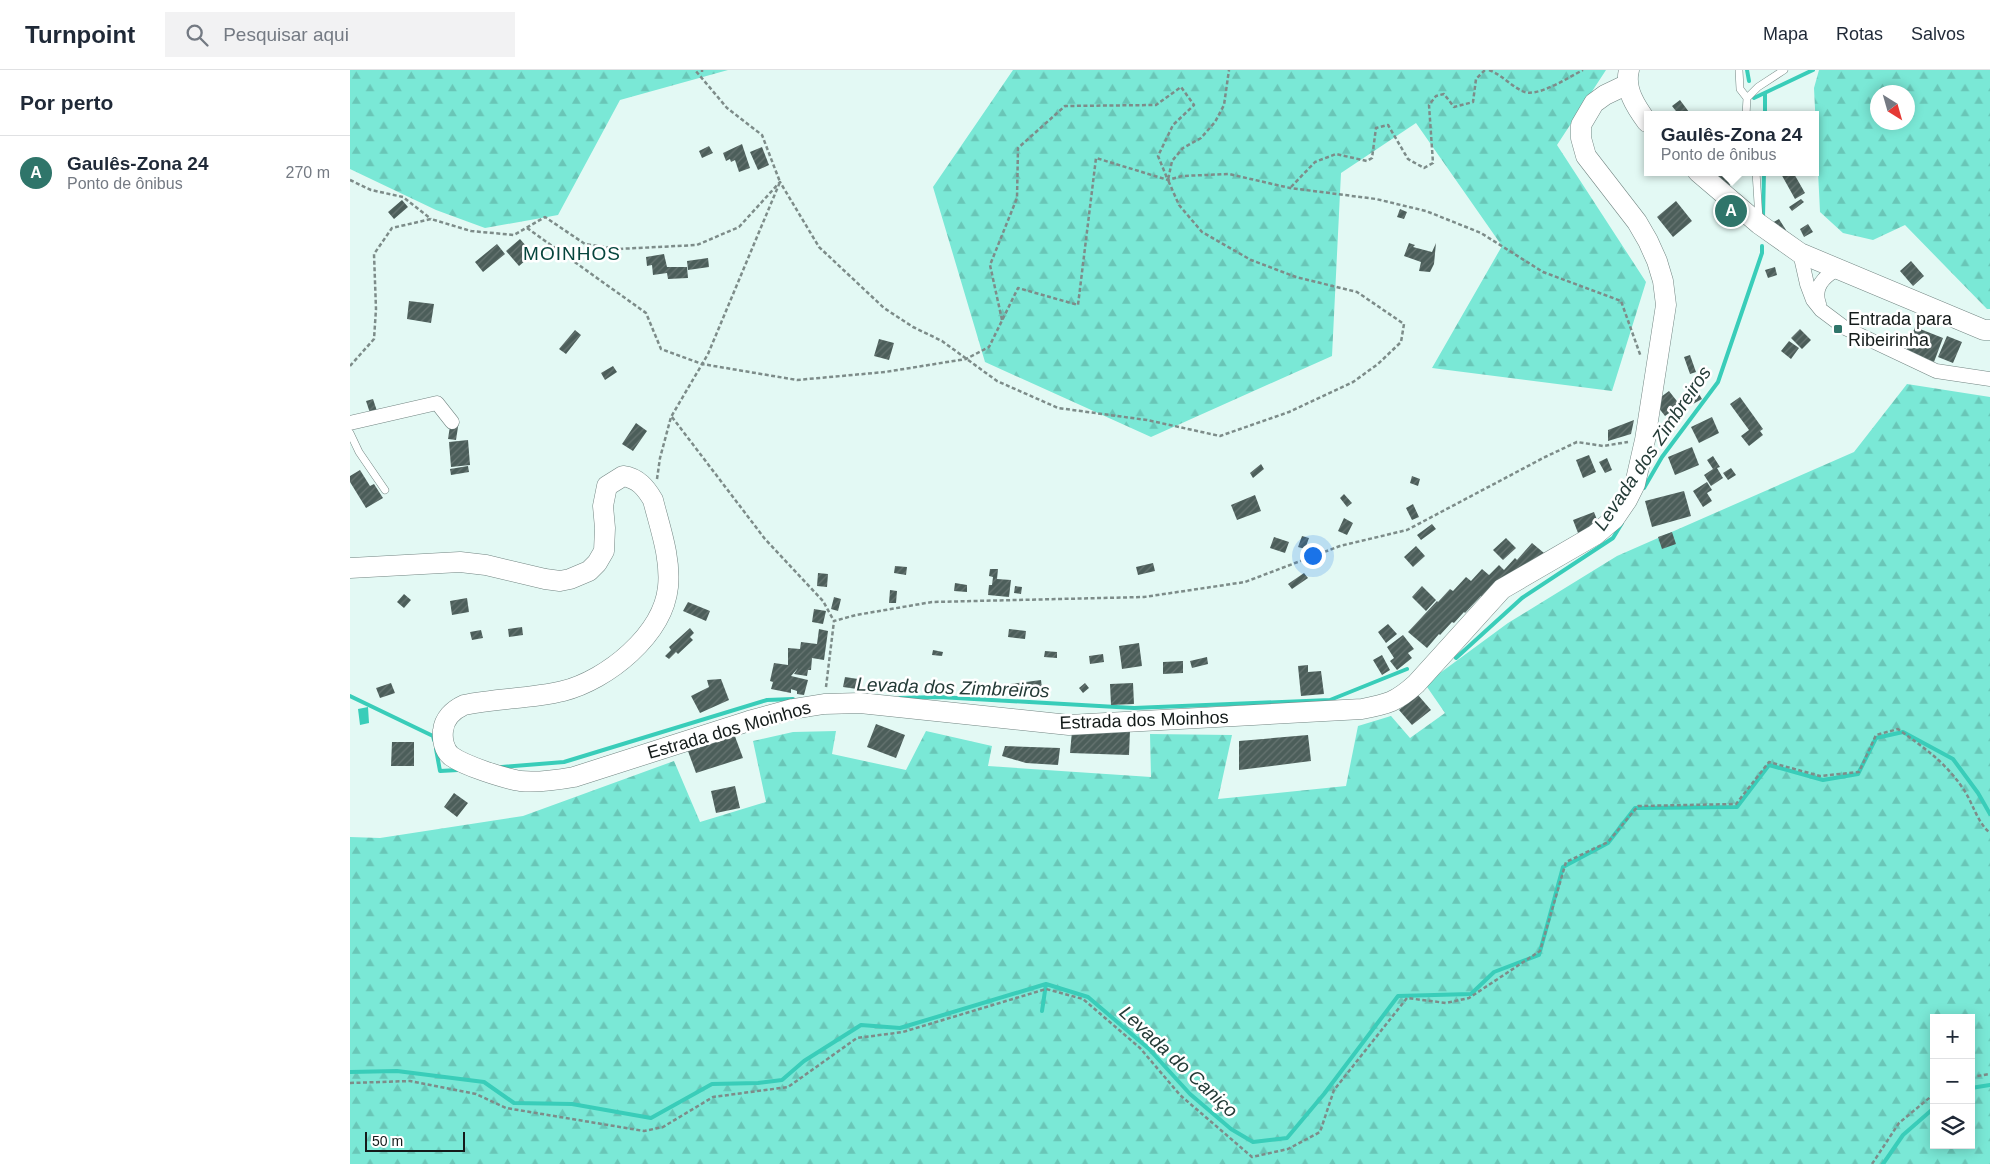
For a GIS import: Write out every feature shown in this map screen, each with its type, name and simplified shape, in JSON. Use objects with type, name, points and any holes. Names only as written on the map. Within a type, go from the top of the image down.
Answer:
[{"type":"street","points":[[1628,77],[1634,104],[1644,118]]},
{"type":"street","name":"Estrada dos Moinhos","points":[[350,568],[460,562],[486,565],[560,581],[581,576],[597,563],[604,551],[606,528],[603,506],[607,486],[623,476],[631,477],[638,481],[653,500],[668,565],[666,596],[661,613],[651,629],[620,661],[603,675],[587,684],[554,693],[474,703],[458,708],[451,714],[444,726],[443,741],[450,755],[472,767],[520,781],[545,781],[574,777],[749,721],[793,709],[824,704],[860,703],[1069,725],[1362,709],[1401,698],[1502,589],[1594,535],[1614,519],[1635,484],[1666,306],[1663,281],[1657,260],[1648,241],[1637,222],[1586,156],[1581,138],[1581,125],[1594,103],[1628,77]]},
{"type":"street","points":[[1703,176],[1760,224],[1800,253],[1984,330],[1990,330]]},
{"type":"street","points":[[1800,253],[1807,284],[1813,300],[1821,310],[1845,328],[1936,371],[1990,379]]},
{"type":"street","points":[[1821,310],[1816,294],[1823,279],[1838,269]]},
{"type":"street","points":[[350,423],[437,403],[452,422]]},
{"type":"lane","points":[[1739,70],[1740,89],[1747,98],[1746,111]]},
{"type":"lane","points":[[1747,98],[1758,87],[1784,70]]},
{"type":"lane","points":[[1756,176],[1760,224]]},
{"type":"lane","points":[[350,433],[359,452],[385,490]]},
{"type":"path","points":[[695,70],[727,108],[762,135],[780,182],[819,247],[884,308],[913,327],[942,341],[997,381],[1058,408],[1147,420],[1220,436],[1290,412],[1353,382],[1378,364],[1401,342],[1404,324],[1356,292],[1296,277],[1251,260],[1202,232],[1179,205],[1158,156],[1173,125],[1194,105],[1181,87],[1156,105],[1065,106],[1018,148],[1017,198],[990,265],[1002,321]]},
{"type":"path","points":[[1168,180],[1172,161],[1183,148],[1201,138],[1216,122],[1224,105],[1229,70]]},
{"type":"path","points":[[1290,188],[1315,162],[1336,154],[1368,162],[1372,158],[1376,128],[1388,125],[1408,159],[1424,168],[1433,163],[1429,105],[1436,96],[1444,94],[1454,107],[1472,102],[1476,79],[1485,70]]},
{"type":"path","points":[[1489,70],[1498,74],[1523,92],[1538,93],[1583,70]]},
{"type":"path","points":[[526,228],[646,312],[661,349],[702,364],[797,380],[885,372],[966,359],[989,347],[1018,288],[1078,304],[1096,158],[1168,180],[1182,176],[1229,174],[1290,188],[1376,199],[1426,211],[1481,233],[1543,272],[1621,301],[1647,375],[1655,376]]},
{"type":"path","points":[[350,180],[370,190],[403,197],[431,219],[471,231],[514,235],[546,217],[585,244],[618,250],[697,245],[739,227],[780,182]]},
{"type":"path","points":[[656,487],[660,458],[671,417],[708,354],[780,182]]},
{"type":"path","points":[[350,366],[374,339],[376,308],[374,254],[392,228],[431,219]]},
{"type":"path","points":[[671,417],[765,539],[823,601],[834,621],[824,704]]},
{"type":"path","points":[[834,621],[856,615],[932,602],[1144,596],[1245,582],[1340,546],[1407,530],[1577,442],[1603,446],[1644,440]]},
{"type":"path","points":[[350,1083],[410,1081],[476,1094],[506,1108],[644,1131],[663,1127],[713,1096],[788,1087],[857,1038],[903,1032],[1046,989],[1083,999],[1140,1048],[1180,1094],[1252,1157],[1288,1148],[1320,1132],[1334,1090],[1407,998],[1446,1003],[1469,998],[1540,951],[1566,862],[1608,842],[1638,806],[1736,804],[1769,762],[1820,776],[1859,772],[1876,735],[1898,729],[1944,763],[1964,789],[1982,826],[1990,833]]},
{"type":"path","points":[[1975,1076],[1990,1074]]},
{"type":"path","points":[[1872,1164],[1899,1123],[1930,1097]]},
{"type":"green space","points":[[350,70],[728,70],[620,100],[558,215],[485,228],[436,210],[350,169]]},
{"type":"green space","points":[[1013,70],[1606,70],[1557,145],[1646,282],[1612,391],[1432,368],[1502,246],[1416,123],[1341,173],[1332,356],[1151,437],[985,362],[933,187]]},
{"type":"green space","points":[[1819,70],[1990,70],[1990,309],[1987,309],[1905,225],[1873,240],[1843,233],[1820,212],[1819,111],[1815,111],[1814,88]]},
{"type":"green space","points":[[1907,384],[1990,397],[1990,1164],[350,1164],[350,837],[380,838],[523,816],[674,761],[700,822],[766,802],[753,741],[793,732],[836,731],[832,754],[906,770],[926,731],[992,746],[988,766],[1151,777],[1150,734],[1232,735],[1218,799],[1346,786],[1358,726],[1391,716],[1410,738],[1445,713],[1425,684],[1508,623],[1617,556],[1854,452]]},
{"type":"shaded area","points":[[368,707],[369,723],[360,725],[358,709]]},
{"type":"building","points":[[1680,100],[1688,111],[1676,111],[1672,106]]},
{"type":"building","points":[[742,144],[750,168],[739,172],[735,160],[731,162],[730,159],[726,161],[723,153]]},
{"type":"building","points":[[709,146],[713,153],[702,158],[699,151]]},
{"type":"building","points":[[762,147],[769,165],[758,170],[750,152]]},
{"type":"building","points":[[1714,176],[1727,176],[1730,185],[1720,189]]},
{"type":"building","points":[[1782,176],[1795,176],[1805,193],[1795,199]]},
{"type":"building","points":[[1801,199],[1804,202],[1792,211],[1789,207]]},
{"type":"building","points":[[402,200],[408,207],[394,219],[388,212]]},
{"type":"building","points":[[1676,201],[1692,221],[1673,237],[1657,217]]},
{"type":"building","points":[[1400,209],[1407,212],[1404,219],[1397,217]]},
{"type":"building","points":[[1779,219],[1786,230],[1776,236],[1770,224]]},
{"type":"building","points":[[1808,224],[1813,232],[1804,237],[1800,229]]},
{"type":"building","points":[[520,239],[533,254],[519,266],[506,251]]},
{"type":"building","points":[[1409,243],[1415,245],[1413,247],[1432,252],[1436,243],[1434,264],[1430,272],[1419,271],[1421,262],[1404,256]]},
{"type":"building","points":[[497,244],[505,254],[483,272],[475,262]]},
{"type":"building","points":[[664,254],[667,267],[687,267],[688,278],[668,279],[667,273],[653,275],[652,265],[647,266],[646,257]]},
{"type":"building","points":[[708,258],[709,267],[688,270],[687,261]]},
{"type":"building","points":[[1911,261],[1924,276],[1913,286],[1900,271]]},
{"type":"building","points":[[1775,267],[1777,275],[1768,278],[1765,270]]},
{"type":"building","points":[[409,301],[434,304],[431,323],[407,319]]},
{"type":"building","points":[[1915,327],[1943,338],[1934,362],[1906,351]]},
{"type":"building","points":[[1800,329],[1811,340],[1802,349],[1791,338]]},
{"type":"building","points":[[575,330],[581,335],[566,354],[559,349]]},
{"type":"building","points":[[1947,336],[1962,342],[1953,363],[1938,357]]},
{"type":"building","points":[[879,339],[894,343],[889,360],[874,356]]},
{"type":"building","points":[[1789,341],[1799,348],[1791,359],[1781,351]]},
{"type":"building","points":[[1690,355],[1696,372],[1690,374],[1684,357]]},
{"type":"building","points":[[613,366],[617,372],[605,380],[601,373]]},
{"type":"building","points":[[1695,387],[1702,399],[1693,404],[1686,392]]},
{"type":"building","points":[[1669,391],[1680,405],[1665,416],[1654,402]]},
{"type":"building","points":[[1740,397],[1763,429],[1760,431],[1763,435],[1749,446],[1741,436],[1749,430],[1730,404]]},
{"type":"building","points":[[373,399],[377,411],[370,413],[366,401]]},
{"type":"building","points":[[1712,417],[1719,433],[1699,443],[1691,427]]},
{"type":"building","points":[[1634,420],[1631,434],[1608,441],[1608,430]]},
{"type":"building","points":[[636,423],[647,431],[633,451],[622,444]]},
{"type":"building","points":[[450,426],[458,427],[456,440],[448,439]]},
{"type":"building","points":[[468,440],[470,465],[451,467],[449,442]]},
{"type":"building","points":[[1692,447],[1699,465],[1675,475],[1668,457]]},
{"type":"building","points":[[1589,455],[1596,472],[1583,478],[1576,460]]},
{"type":"building","points":[[1713,456],[1720,467],[1717,468],[1723,478],[1711,486],[1704,475],[1713,469],[1707,460]]},
{"type":"building","points":[[1607,458],[1612,470],[1605,473],[1599,462]]},
{"type":"building","points":[[1261,464],[1264,469],[1253,478],[1250,473]]},
{"type":"building","points":[[468,466],[469,472],[451,475],[450,469]]},
{"type":"building","points":[[1731,468],[1736,475],[1728,480],[1723,473]]},
{"type":"building","points":[[360,470],[370,486],[374,484],[383,498],[366,508],[350,482],[350,476]]},
{"type":"building","points":[[1412,476],[1420,479],[1418,486],[1410,483]]},
{"type":"building","points":[[1707,482],[1712,490],[1707,493],[1712,501],[1703,507],[1693,491]]},
{"type":"building","points":[[1684,491],[1691,516],[1652,527],[1645,501]]},
{"type":"building","points":[[1344,494],[1352,503],[1347,507],[1340,498]]},
{"type":"building","points":[[1255,495],[1261,511],[1237,520],[1231,505]]},
{"type":"building","points":[[1413,504],[1419,517],[1412,520],[1406,508]]},
{"type":"building","points":[[1594,512],[1599,525],[1578,533],[1573,520]]},
{"type":"building","points":[[1344,518],[1353,523],[1347,535],[1338,531]]},
{"type":"building","points":[[1432,524],[1436,529],[1421,540],[1417,535]]},
{"type":"building","points":[[1672,532],[1676,544],[1662,549],[1658,537]]},
{"type":"building","points":[[1302,536],[1309,538],[1305,549],[1298,547]]},
{"type":"building","points":[[1274,537],[1289,542],[1285,553],[1270,548]]},
{"type":"building","points":[[1506,538],[1516,548],[1503,560],[1493,550]]},
{"type":"building","points":[[1532,543],[1544,553],[1481,596],[1454,623],[1452,622],[1439,634],[1427,648],[1408,632],[1437,601],[1450,589],[1453,591],[1466,577],[1471,581],[1482,569],[1489,575],[1499,565],[1504,570],[1515,558],[1517,560]]},
{"type":"building","points":[[1416,546],[1425,556],[1413,567],[1404,557]]},
{"type":"building","points":[[1153,563],[1155,571],[1138,575],[1136,567]]},
{"type":"building","points":[[895,566],[907,567],[906,575],[894,573]]},
{"type":"building","points":[[990,569],[998,569],[997,579],[1011,580],[1009,597],[988,595],[989,585],[992,585],[993,577],[989,576]]},
{"type":"building","points":[[818,573],[828,574],[827,587],[817,586]]},
{"type":"building","points":[[1304,573],[1308,578],[1292,589],[1288,584]]},
{"type":"building","points":[[955,583],[967,585],[967,592],[954,591]]},
{"type":"building","points":[[1015,586],[1022,587],[1021,594],[1014,593]]},
{"type":"building","points":[[1422,586],[1436,600],[1426,611],[1412,597]]},
{"type":"building","points":[[890,590],[897,591],[896,603],[889,603]]},
{"type":"building","points":[[404,594],[411,600],[404,608],[397,602]]},
{"type":"building","points":[[834,597],[841,599],[838,611],[831,609]]},
{"type":"building","points":[[467,598],[469,612],[452,615],[450,601]]},
{"type":"building","points":[[688,602],[710,611],[706,621],[683,611]]},
{"type":"building","points":[[814,609],[826,611],[823,624],[812,622]]},
{"type":"building","points":[[1388,624],[1397,634],[1386,643],[1378,632]]},
{"type":"building","points":[[522,627],[523,635],[509,637],[508,629]]},
{"type":"building","points":[[690,628],[694,633],[690,637],[693,640],[678,654],[676,652],[669,659],[665,656],[671,650],[669,647]]},
{"type":"building","points":[[819,629],[828,631],[824,660],[812,658],[811,670],[808,670],[807,676],[794,674],[798,668],[791,676],[808,680],[804,695],[797,694],[797,691],[791,689],[791,693],[771,689],[773,682],[770,681],[774,663],[788,665],[788,648],[800,649],[801,642],[817,644]]},
{"type":"building","points":[[1009,629],[1026,631],[1025,639],[1008,637]]},
{"type":"building","points":[[481,630],[483,638],[472,640],[470,632]]},
{"type":"building","points":[[1403,635],[1414,649],[1408,653],[1412,658],[1397,670],[1390,661],[1394,658],[1387,647]]},
{"type":"building","points":[[1139,643],[1142,666],[1122,669],[1119,646]]},
{"type":"building","points":[[933,650],[943,652],[942,656],[932,655]]},
{"type":"building","points":[[1045,651],[1057,652],[1057,658],[1044,657]]},
{"type":"building","points":[[1103,654],[1104,662],[1090,664],[1089,656]]},
{"type":"building","points":[[1382,655],[1390,670],[1382,675],[1373,660]]},
{"type":"building","points":[[1207,657],[1208,664],[1192,668],[1190,661]]},
{"type":"building","points":[[1183,661],[1183,673],[1163,674],[1163,662]]},
{"type":"building","points":[[1308,665],[1308,672],[1321,671],[1324,694],[1301,696],[1298,666]]},
{"type":"building","points":[[845,677],[858,679],[857,689],[843,687]]},
{"type":"building","points":[[721,679],[729,700],[700,713],[691,696],[709,687],[707,680]]},
{"type":"building","points":[[1041,680],[1042,688],[1012,692],[1011,684]]},
{"type":"building","points":[[391,683],[395,693],[380,698],[376,688]]},
{"type":"building","points":[[1085,683],[1089,688],[1083,693],[1079,688]]},
{"type":"building","points":[[1133,683],[1134,704],[1111,705],[1110,684]]},
{"type":"building","points":[[1418,695],[1431,710],[1412,725],[1399,710]]},
{"type":"building","points":[[876,724],[905,735],[896,758],[867,747]]},
{"type":"building","points":[[1130,730],[1129,755],[1070,753],[1072,731]]},
{"type":"building","points":[[733,731],[743,758],[696,773],[685,743]]},
{"type":"building","points":[[1308,735],[1311,761],[1239,770],[1239,741]]},
{"type":"building","points":[[392,742],[414,742],[414,766],[391,766]]},
{"type":"building","points":[[1005,746],[1060,748],[1058,765],[1026,763],[1002,756]]},
{"type":"building","points":[[735,786],[740,808],[716,813],[711,791]]},
{"type":"building","points":[[454,793],[468,803],[457,817],[444,807]]},
{"type":"waterway","name":"Levada dos Zimbreiros","points":[[1747,70],[1749,81]]},
{"type":"waterway","name":"Levada dos Zimbreiros","points":[[1754,98],[1813,70]]},
{"type":"waterway","name":"Levada dos Zimbreiros","points":[[1765,93],[1765,111]]},
{"type":"waterway","name":"Levada dos Zimbreiros","points":[[1763,217],[1764,176]]},
{"type":"waterway","name":"Levada dos Zimbreiros","points":[[1644,488],[1662,457],[1718,382],[1762,253],[1762,246]]},
{"type":"waterway","name":"Levada dos Zimbreiros","points":[[1456,658],[1522,598],[1613,538],[1622,523]]},
{"type":"waterway","name":"Levada dos Zimbreiros","points":[[900,698],[939,697],[1134,708],[1330,700],[1407,669]]},
{"type":"waterway","name":"Levada dos Zimbreiros","points":[[350,696],[433,736],[434,740]]},
{"type":"waterway","name":"Levada dos Zimbreiros","points":[[502,767],[564,762],[767,700],[793,699]]},
{"type":"waterway","name":"Levada do Caniço","points":[[350,1072],[397,1071],[484,1082],[514,1103],[572,1104],[651,1118],[712,1084],[758,1083],[782,1080],[804,1061],[861,1025],[900,1028],[1046,984],[1088,997],[1149,1049],[1190,1094],[1231,1129],[1253,1142],[1287,1138],[1324,1094],[1398,996],[1471,994],[1494,972],[1539,955],[1563,867],[1608,843],[1635,808],[1737,807],[1769,765],[1823,780],[1858,774],[1876,738],[1903,732],[1953,759],[1978,793],[1990,814]]},
{"type":"waterway","name":"Levada dos Zimbreiros","points":[[436,749],[440,771],[458,770]]},
{"type":"waterway","points":[[1042,1011],[1046,984]]},
{"type":"waterway","name":"Levada do Caniço","points":[[1975,1087],[1990,1085]]},
{"type":"waterway","name":"Levada do Caniço","points":[[1883,1164],[1903,1135],[1930,1111]]},
{"type":"place","name":"Gaulês-Zona 24","points":[[1731,211]]},
{"type":"place","name":"Entrada para Ribeirinha","points":[[1838,329]]},
{"type":"district","name":"MOINHOS","points":[[572,253]]}]
